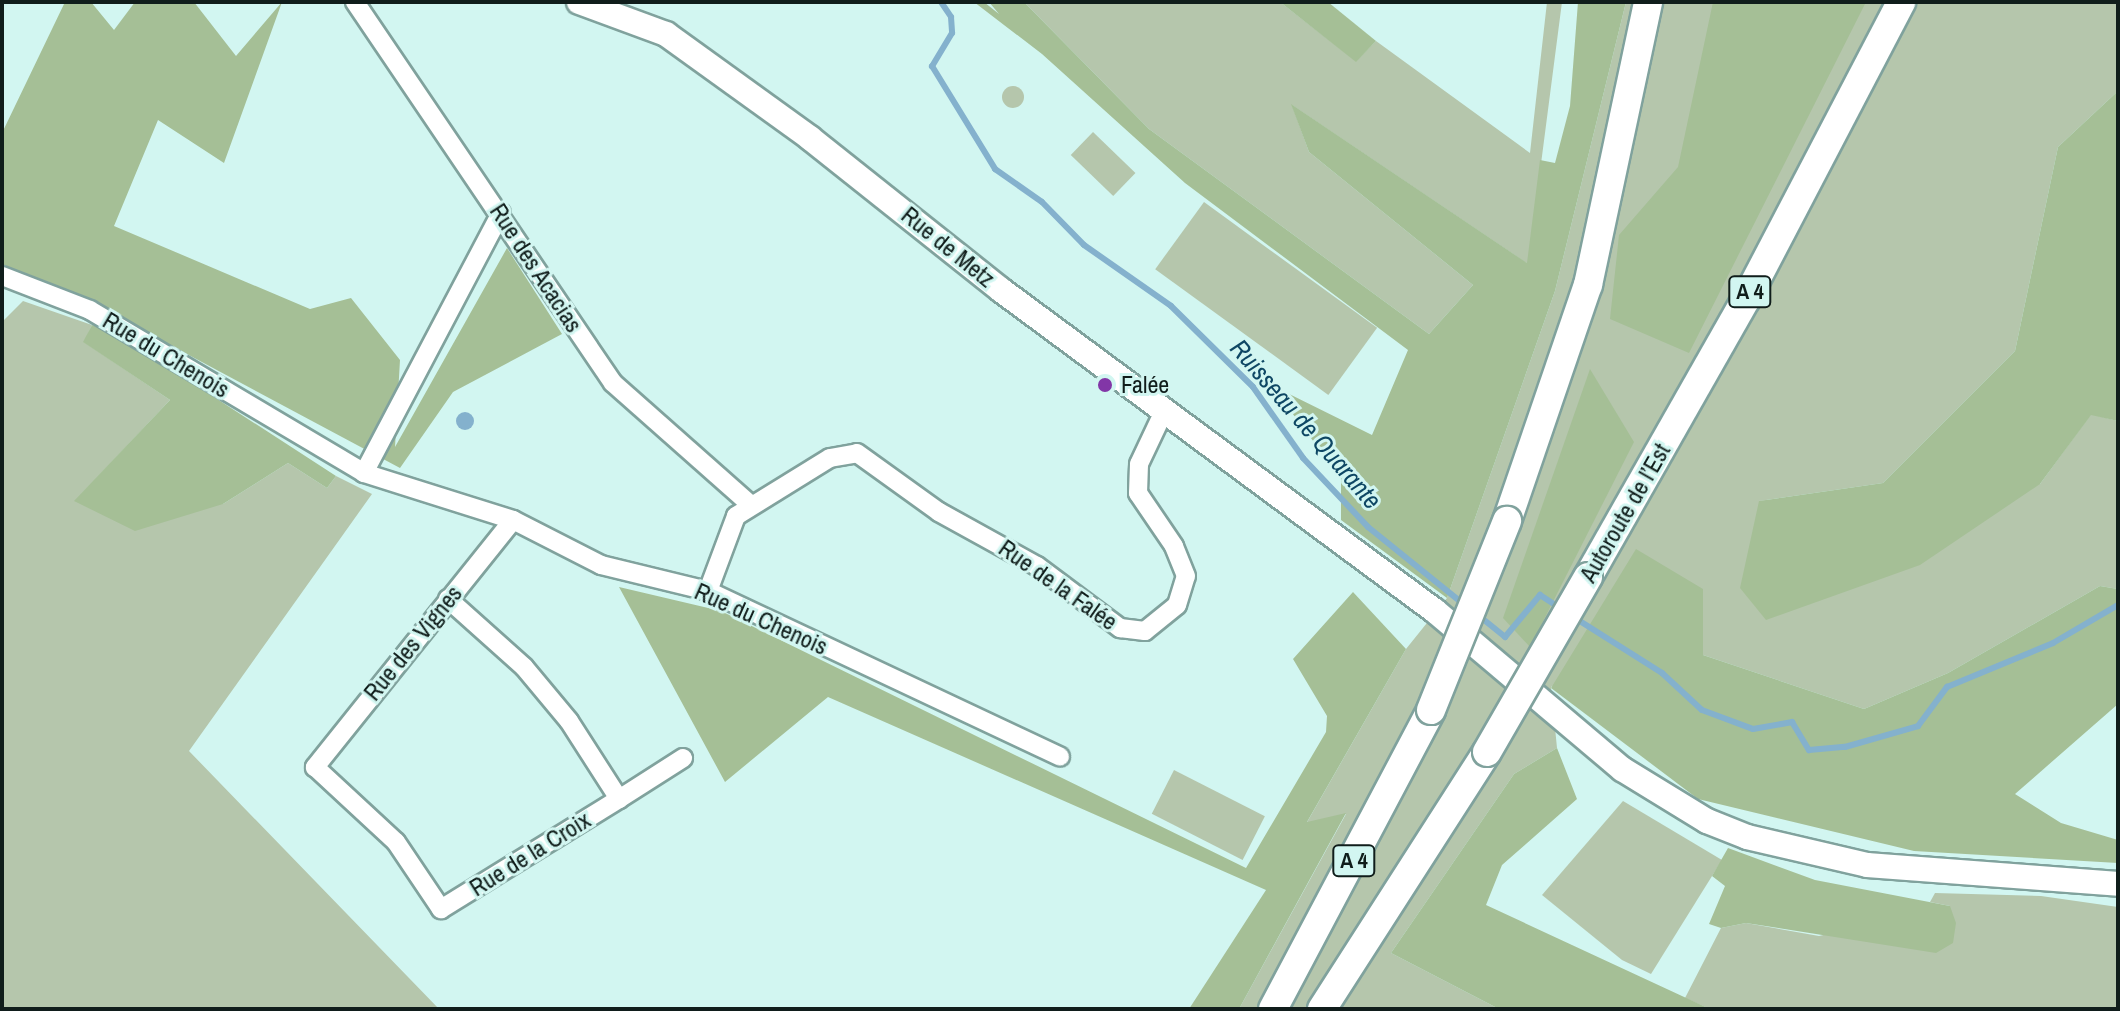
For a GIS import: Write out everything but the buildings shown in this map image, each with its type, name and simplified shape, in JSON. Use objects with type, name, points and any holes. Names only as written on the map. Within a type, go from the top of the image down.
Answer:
[{"type":"highway","name":"A 4","points":[[1273,1009],[1431,710],[1507,521],[1588,285],[1648,2]]},
{"type":"highway","name":"Autoroute de l’Est","points":[[1322,1009],[1487,752],[1588,577],[1746,299],[1901,2]]},
{"type":"main road","name":"Rue de Metz","points":[[579,2],[666,34],[1307,512],[1435,611],[1622,769],[1707,821],[1747,837],[1867,865],[2118,884]]},
{"type":"street","name":"Rue des Acacias","points":[[355,2],[501,213],[613,383],[750,504]]},
{"type":"street","points":[[364,473],[501,213]]},
{"type":"street","name":"Rue du Chenois","points":[[2,276],[90,310],[364,473],[513,520],[601,565],[708,591],[1060,757]]},
{"type":"street","name":"Rue de la Falée","points":[[750,504],[830,458],[857,453],[939,512],[1037,566],[1120,628],[1145,631],[1177,605],[1186,576],[1174,546],[1138,493],[1139,464],[1165,409]]},
{"type":"street","points":[[708,591],[736,516],[750,504]]},
{"type":"street","name":"Rue des Vignes","points":[[441,909],[396,842],[315,767],[513,520]]},
{"type":"street","name":"Rue de la Croix","points":[[448,599],[524,667],[569,721],[619,799]]},
{"type":"street","name":"Rue de la Croix","points":[[441,909],[683,758]]},
{"type":"green space","points":[[65,2],[91,2],[114,30],[135,2],[194,2],[236,56],[282,2],[224,163],[158,120],[114,226],[310,309],[351,298],[400,360],[395,447],[507,248],[562,334],[453,392],[400,468],[114,315],[2,264],[2,133]]},
{"type":"green space","points":[[974,2],[984,2],[999,14],[989,2],[1024,2],[1149,129],[1429,334],[1473,285],[1309,152],[1291,104],[1527,263],[1540,160],[1555,163],[1570,106],[1578,2],[1626,2],[1555,291],[1447,598],[1341,520],[1341,478],[1271,385],[1372,435],[1408,350],[1185,183],[1042,54]]},
{"type":"green space","points":[[1024,2],[1280,2],[1356,61],[1376,41],[1530,153],[1547,2],[1562,2],[1528,264],[1292,105],[1309,152],[1473,285],[1429,334],[1149,129]]},
{"type":"green space","points":[[1280,2],[1328,2],[1376,41],[1356,62]]},
{"type":"green space","points":[[1626,2],[2118,2],[2118,91],[2058,147],[2015,351],[1883,483],[1759,501],[2040,484],[2091,414],[2118,421],[2118,589],[2100,586],[1948,673],[1864,709],[1703,655],[1703,589],[1551,687],[1557,748],[1514,774],[1391,953],[1499,1009],[1239,1009],[1346,814],[1306,824],[1406,649],[1447,598],[1555,291]]},
{"type":"green space","points":[[1713,2],[1866,2],[1689,353],[1610,319],[1619,235],[1678,167]]},
{"type":"green space","points":[[1013,86],[1021,89],[1024,97],[1021,105],[1013,108],[1005,105],[1002,97],[1005,89]]},
{"type":"green space","points":[[2118,91],[2118,421],[2091,415],[2040,484],[1920,565],[1766,620],[1740,588],[1759,501],[1883,483],[2015,351],[2058,147]]},
{"type":"green space","points":[[1093,132],[1135,173],[1113,196],[1071,155]]},
{"type":"green space","points":[[1204,202],[1377,328],[1328,395],[1155,269]]},
{"type":"green space","points":[[23,301],[92,325],[84,342],[170,400],[75,501],[223,504],[288,463],[327,488],[336,476],[372,494],[189,751],[439,1009],[2,1009],[2,322]]},
{"type":"green space","points":[[92,325],[117,334],[336,476],[327,488],[288,463],[223,504],[135,531],[74,501],[170,400],[83,342]]},
{"type":"green space","points":[[1590,369],[1634,442],[1530,647],[1503,618]]},
{"type":"green space","points":[[1636,549],[1703,589],[1703,655],[1864,709],[1948,673],[2100,586],[2118,589],[2118,704],[2015,794],[2061,823],[2118,840],[2118,863],[1914,851],[1698,799],[1551,688]]},
{"type":"green space","points":[[619,587],[721,611],[1246,868],[1326,732],[1327,716],[1293,659],[1353,592],[1406,649],[1307,822],[1346,813],[1239,1009],[1189,1009],[1266,890],[828,697],[725,782]]},
{"type":"green space","points":[[1557,748],[1577,799],[1502,865],[1486,905],[1710,1009],[1499,1009],[1391,953],[1514,774]]},
{"type":"green space","points":[[1174,770],[1265,816],[1243,860],[1152,814]]},
{"type":"green space","points":[[1623,801],[1722,860],[1651,974],[1622,960],[1542,895]]},
{"type":"green space","points":[[1728,848],[1815,880],[1950,906],[1956,923],[1953,943],[1936,953],[1746,923],[1721,928],[1709,924],[1725,886],[1712,876]]},
{"type":"green space","points":[[1935,893],[2041,896],[2118,907],[2118,1009],[1710,1009],[1685,998],[1721,928],[1746,923],[1819,936],[1950,906],[1930,902]]},
{"type":"water","points":[[465,412],[474,421],[465,430],[456,421]]},
{"type":"waterway","name":"Ruisseau de Quarante","points":[[941,2],[951,17],[952,33],[932,66],[995,169],[1042,202],[1084,245],[1171,306],[1253,387],[1303,458],[1368,527],[1466,606]]},
{"type":"waterway","name":"Ruisseau de Quarante","points":[[1478,615],[1505,637],[1540,595],[1563,610]]},
{"type":"waterway","name":"Ruisseau de Quarante","points":[[1575,618],[1662,673],[1702,710],[1753,729],[1792,722],[1809,750],[1845,747],[1918,726],[1947,687],[2053,643],[2118,605]]},
{"type":"place","name":"Falée","points":[[1105,385]]}]
